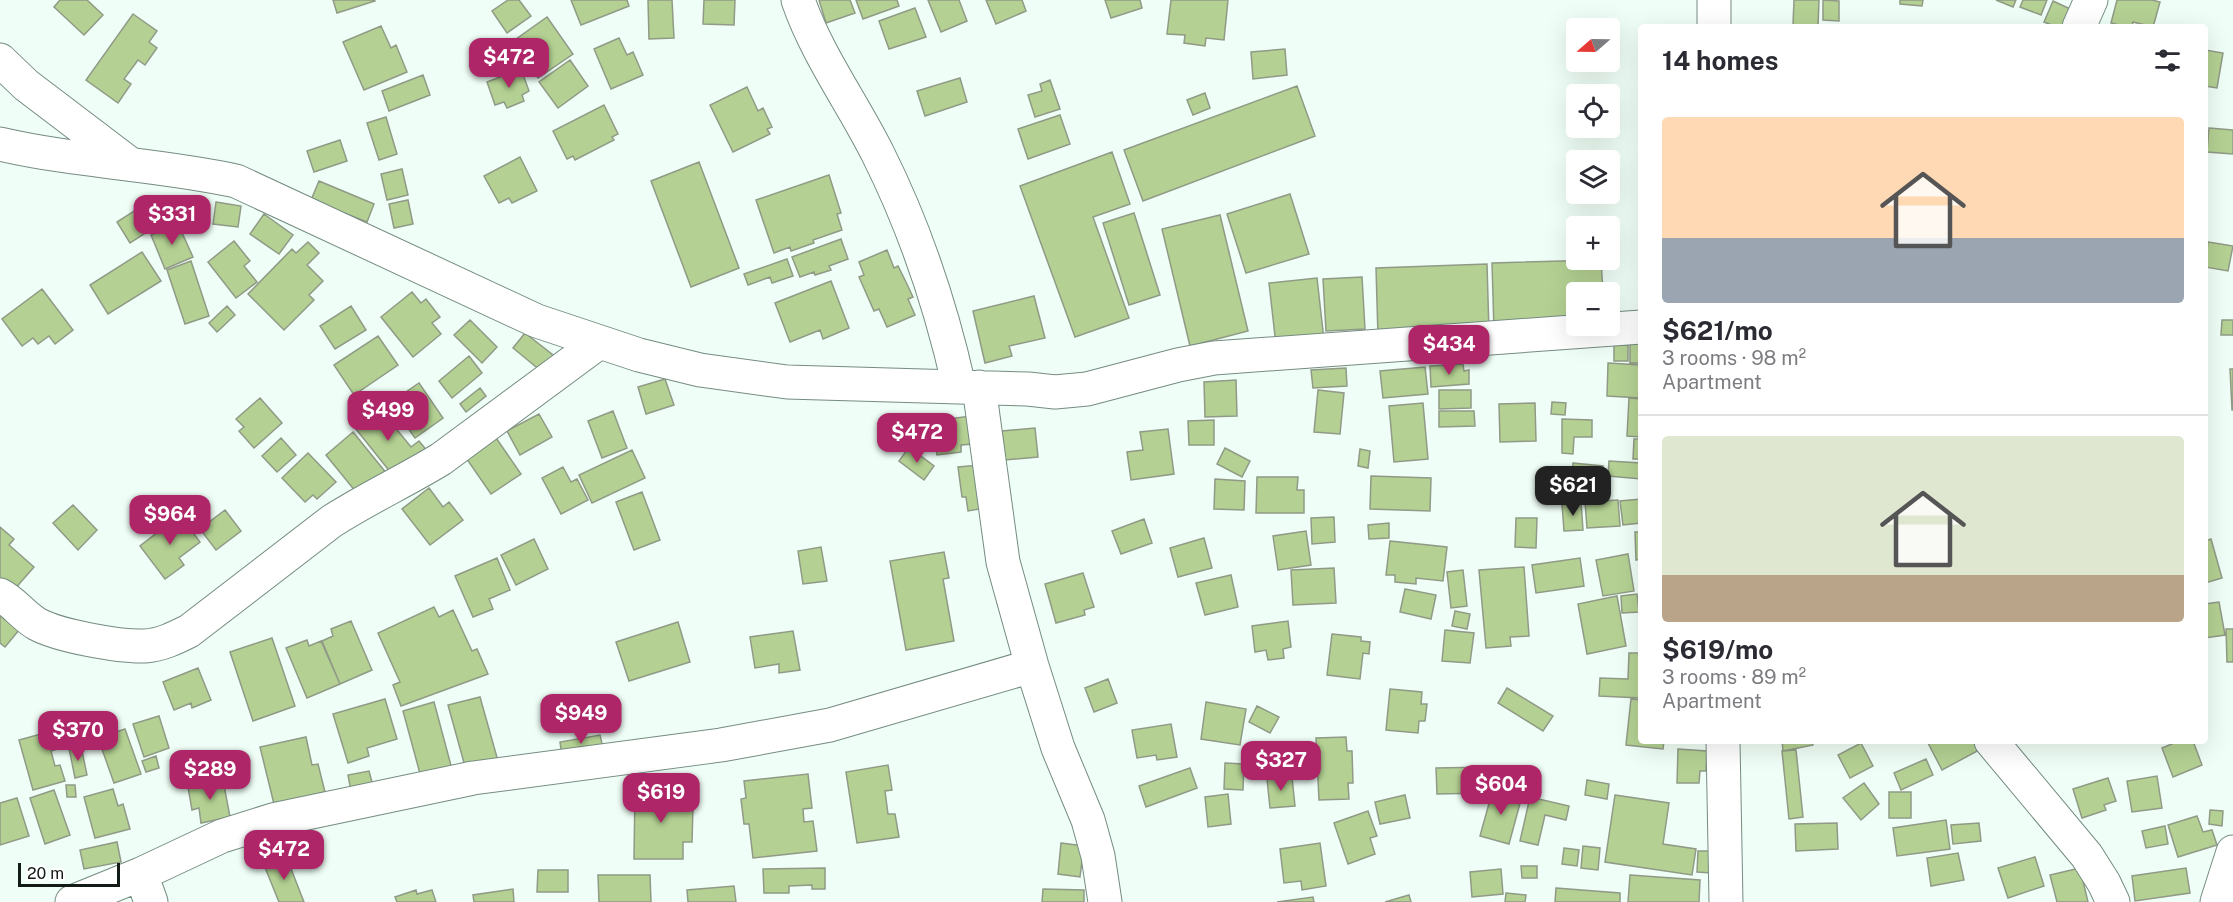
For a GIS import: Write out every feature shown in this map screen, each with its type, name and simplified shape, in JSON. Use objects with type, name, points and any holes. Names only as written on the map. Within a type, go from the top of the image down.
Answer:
[{"type":"street","points":[[798,0],[814,39],[877,152],[912,226],[950,346],[969,387],[1003,562],[1058,748],[1088,820],[1098,856],[1105,902]]},
{"type":"street","points":[[1714,0],[1714,24]]},
{"type":"street","points":[[2080,24],[2091,0]]},
{"type":"street","points":[[0,60],[26,85],[131,165]]},
{"type":"street","points":[[0,144],[43,154],[193,171],[236,181],[537,321],[598,343],[700,370],[787,382],[1029,389],[1055,392],[1087,389],[1214,358],[1638,327]]},
{"type":"street","points":[[0,596],[36,623],[56,631],[117,644],[147,646],[168,641],[189,631],[332,521],[358,504],[416,475],[441,459],[598,343]]},
{"type":"street","points":[[72,902],[146,888],[222,836],[273,820],[473,778],[721,745],[830,725],[1032,666]]},
{"type":"street","points":[[1723,744],[1726,902]]},
{"type":"street","points":[[1994,744],[2087,856],[2113,902]]},
{"type":"street","points":[[2217,902],[2233,852]]},
{"type":"building","points":[[60,0],[87,0],[103,15],[84,35],[54,7]]},
{"type":"building","points":[[333,0],[374,0],[375,1],[337,13]]},
{"type":"building","points":[[508,0],[519,0],[531,16],[507,33],[492,11]]},
{"type":"building","points":[[571,0],[627,0],[629,6],[581,25]]},
{"type":"building","points":[[648,0],[672,0],[674,38],[649,39]]},
{"type":"building","points":[[704,0],[735,0],[734,25],[703,24]]},
{"type":"building","points":[[819,0],[850,0],[855,13],[826,23]]},
{"type":"building","points":[[856,0],[897,0],[899,6],[863,19]]},
{"type":"building","points":[[928,0],[959,0],[967,21],[941,32]]},
{"type":"building","points":[[986,0],[1022,0],[1026,11],[996,24]]},
{"type":"building","points":[[1105,0],[1140,0],[1142,8],[1111,18]]},
{"type":"building","points":[[1171,0],[1228,0],[1224,40],[1206,38],[1205,46],[1184,43],[1185,35],[1167,34]]},
{"type":"building","points":[[1794,0],[1819,0],[1818,24],[1793,24]]},
{"type":"building","points":[[1823,0],[1839,1],[1839,21],[1823,20]]},
{"type":"building","points":[[1900,0],[1923,0],[1922,6],[1900,4]]},
{"type":"building","points":[[1996,0],[2016,0],[2013,7]]},
{"type":"building","points":[[2023,0],[2047,0],[2041,15],[2020,7]]},
{"type":"building","points":[[2117,0],[2160,2],[2154,24],[2111,23]]},
{"type":"building","points":[[2053,1],[2079,13],[2074,24],[2044,22]]},
{"type":"building","points":[[915,8],[926,37],[889,49],[879,21]]},
{"type":"building","points":[[133,14],[157,31],[149,42],[157,48],[145,65],[138,60],[124,79],[131,84],[118,103],[86,80]]},
{"type":"building","points":[[547,17],[573,54],[538,78],[512,42]]},
{"type":"building","points":[[381,26],[391,48],[396,45],[407,72],[364,90],[343,42]]},
{"type":"building","points":[[619,38],[627,55],[633,52],[643,75],[611,89],[594,49]]},
{"type":"building","points":[[1285,49],[1287,75],[1253,79],[1251,52]]},
{"type":"building","points":[[2208,50],[2223,53],[2217,88],[2208,86]]},
{"type":"building","points":[[570,60],[588,86],[558,108],[539,82]]},
{"type":"building","points":[[521,69],[529,91],[522,95],[524,101],[507,108],[504,102],[495,105],[487,82]]},
{"type":"building","points":[[423,75],[430,95],[389,111],[382,91]]},
{"type":"building","points":[[960,78],[967,102],[925,116],[917,91]]},
{"type":"building","points":[[1050,80],[1060,109],[1035,117],[1028,95],[1042,91],[1040,84]]},
{"type":"building","points":[[1297,86],[1315,136],[1143,201],[1124,150]]},
{"type":"building","points":[[747,87],[758,111],[763,108],[772,127],[767,129],[770,134],[733,152],[710,105]]},
{"type":"building","points":[[1205,93],[1210,108],[1193,115],[1187,100]]},
{"type":"building","points":[[604,105],[618,134],[612,137],[614,140],[575,160],[573,156],[567,159],[553,131]]},
{"type":"building","points":[[1060,115],[1070,144],[1028,159],[1018,129]]},
{"type":"building","points":[[386,117],[397,154],[379,160],[367,123]]},
{"type":"building","points":[[2209,128],[2233,130],[2233,154],[2208,152]]},
{"type":"building","points":[[340,140],[347,161],[314,172],[307,151]]},
{"type":"building","points":[[1112,152],[1130,204],[1093,217],[1129,318],[1075,337],[1020,186]]},
{"type":"building","points":[[520,157],[537,191],[512,203],[509,198],[499,203],[484,176]]},
{"type":"building","points":[[699,162],[739,268],[691,287],[651,181]]},
{"type":"building","points":[[402,169],[408,195],[387,200],[381,174]]},
{"type":"building","points":[[829,175],[841,213],[837,214],[842,230],[791,251],[790,247],[774,253],[756,200]]},
{"type":"building","points":[[319,181],[374,204],[367,222],[311,200]]},
{"type":"building","points":[[1290,194],[1309,254],[1246,273],[1227,214]]},
{"type":"building","points":[[408,200],[413,224],[394,228],[389,204]]},
{"type":"building","points":[[216,202],[241,206],[238,227],[213,224]]},
{"type":"building","points":[[145,204],[158,225],[130,243],[117,222]]},
{"type":"building","points":[[1134,213],[1160,295],[1129,305],[1103,223]]},
{"type":"building","points":[[264,214],[293,235],[279,254],[250,234]]},
{"type":"building","points":[[1220,215],[1248,331],[1190,346],[1162,229]]},
{"type":"building","points":[[178,224],[193,257],[165,269],[151,235]]},
{"type":"building","points":[[841,239],[848,259],[829,266],[831,270],[800,277],[792,257]]},
{"type":"building","points":[[234,241],[250,261],[244,266],[257,282],[236,298],[208,262]]},
{"type":"building","points":[[308,242],[319,253],[307,265],[323,281],[309,295],[314,300],[284,330],[248,294],[292,249],[296,253]]},
{"type":"building","points":[[2208,242],[2233,246],[2228,271],[2208,268]]},
{"type":"building","points":[[887,250],[894,268],[898,266],[913,297],[908,299],[915,315],[887,327],[879,309],[874,311],[859,277],[864,275],[859,262]]},
{"type":"building","points":[[142,252],[161,281],[108,314],[90,285]]},
{"type":"building","points":[[787,259],[793,276],[772,283],[770,277],[748,285],[744,274]]},
{"type":"building","points":[[191,261],[209,316],[185,324],[167,270]]},
{"type":"building","points":[[1566,261],[1566,270],[1602,270],[1602,282],[1566,282],[1566,326],[1494,330],[1492,263]]},
{"type":"building","points":[[1487,264],[1489,332],[1378,336],[1376,268]]},
{"type":"building","points":[[1362,277],[1365,329],[1326,331],[1323,279]]},
{"type":"building","points":[[1317,278],[1324,340],[1276,345],[1269,283]]},
{"type":"building","points":[[831,281],[849,328],[823,339],[820,330],[790,342],[775,303]]},
{"type":"building","points":[[42,289],[73,330],[55,344],[49,336],[38,344],[33,338],[22,346],[2,319]]},
{"type":"building","points":[[412,292],[421,303],[426,299],[440,317],[432,323],[441,334],[413,357],[381,317]]},
{"type":"building","points":[[1034,296],[1045,338],[1009,346],[1012,356],[985,363],[973,311]]},
{"type":"building","points":[[227,306],[235,315],[217,332],[209,323]]},
{"type":"building","points":[[351,306],[366,330],[335,349],[320,326]]},
{"type":"building","points":[[470,320],[497,347],[482,363],[454,335]]},
{"type":"building","points":[[2222,320],[2233,320],[2233,335],[2221,335]]},
{"type":"building","points":[[525,333],[553,355],[541,371],[513,348]]},
{"type":"building","points":[[378,336],[398,365],[354,395],[334,365]]},
{"type":"building","points":[[1630,342],[1638,343],[1638,363],[1630,363]]},
{"type":"building","points":[[1614,345],[1628,345],[1628,361],[1614,361]]},
{"type":"building","points":[[469,356],[482,373],[452,398],[439,381]]},
{"type":"building","points":[[1608,363],[1638,365],[1638,398],[1607,396]]},
{"type":"building","points":[[1463,364],[1464,371],[1469,370],[1469,384],[1431,387],[1430,366]]},
{"type":"building","points":[[1425,367],[1428,394],[1383,398],[1380,371]]},
{"type":"building","points":[[1346,368],[1347,386],[1313,388],[1311,370]]},
{"type":"building","points":[[2230,369],[2233,369],[2233,410],[2232,410]]},
{"type":"building","points":[[665,379],[674,405],[646,414],[638,387]]},
{"type":"building","points":[[1236,380],[1237,416],[1205,417],[1204,382]]},
{"type":"building","points":[[419,383],[443,418],[415,438],[390,403]]},
{"type":"building","points":[[480,388],[486,396],[466,412],[460,404]]},
{"type":"building","points":[[1318,390],[1344,393],[1340,434],[1314,432]]},
{"type":"building","points":[[1439,390],[1471,390],[1471,408],[1439,409]]},
{"type":"building","points":[[260,398],[282,423],[254,448],[239,431],[244,427],[236,419]]},
{"type":"building","points":[[1629,398],[1638,399],[1638,437],[1627,436]]},
{"type":"building","points":[[1552,402],[1566,403],[1565,415],[1551,414]]},
{"type":"building","points":[[1423,403],[1428,459],[1394,462],[1389,406]]},
{"type":"building","points":[[1535,403],[1536,441],[1500,442],[1499,404]]},
{"type":"building","points":[[376,404],[411,447],[419,441],[428,452],[395,478],[352,424]]},
{"type":"building","points":[[613,411],[627,448],[602,458],[588,421]]},
{"type":"building","points":[[1439,411],[1474,411],[1475,426],[1439,427]]},
{"type":"building","points":[[539,414],[552,437],[520,455],[507,431]]},
{"type":"building","points":[[971,416],[974,444],[961,445],[961,452],[937,455],[933,421]]},
{"type":"building","points":[[1562,419],[1592,420],[1592,437],[1574,437],[1573,454],[1562,453]]},
{"type":"building","points":[[1214,420],[1214,445],[1189,445],[1188,421]]},
{"type":"building","points":[[1035,428],[1038,457],[1005,460],[1002,431]]},
{"type":"building","points":[[1168,429],[1174,474],[1131,480],[1127,452],[1143,450],[1140,432]]},
{"type":"building","points":[[353,432],[387,474],[360,497],[326,455]]},
{"type":"building","points":[[494,435],[521,474],[491,494],[464,455]]},
{"type":"building","points":[[281,438],[296,455],[277,472],[262,456]]},
{"type":"building","points":[[1634,439],[1638,439],[1638,459],[1633,459]]},
{"type":"building","points":[[909,447],[934,466],[924,480],[899,461]]},
{"type":"building","points":[[1225,448],[1250,461],[1242,477],[1217,464]]},
{"type":"building","points":[[1360,449],[1370,451],[1368,468],[1358,466]]},
{"type":"building","points":[[632,450],[645,478],[592,503],[579,475]]},
{"type":"building","points":[[308,453],[336,482],[317,499],[313,495],[305,502],[282,478]]},
{"type":"building","points":[[1609,461],[1638,463],[1638,479],[1608,476]]},
{"type":"building","points":[[1573,463],[1603,466],[1601,494],[1571,492]]},
{"type":"building","points":[[980,465],[986,508],[968,511],[966,497],[962,497],[958,467]]},
{"type":"building","points":[[563,467],[571,482],[577,479],[588,500],[561,514],[542,478]]},
{"type":"building","points":[[1371,476],[1431,478],[1430,511],[1370,509]]},
{"type":"building","points":[[1257,477],[1298,477],[1297,490],[1304,490],[1304,513],[1256,513]]},
{"type":"building","points":[[1215,479],[1245,481],[1244,510],[1214,509]]},
{"type":"building","points":[[429,488],[443,507],[449,502],[463,520],[430,545],[402,509]]},
{"type":"building","points":[[642,492],[660,540],[634,550],[616,502]]},
{"type":"building","points":[[1638,499],[1638,523],[1623,525],[1620,501]]},
{"type":"building","points":[[1618,500],[1620,526],[1587,528],[1585,502]]},
{"type":"building","points":[[1581,502],[1583,530],[1564,531],[1562,504]]},
{"type":"building","points":[[73,505],[97,530],[78,550],[53,523]]},
{"type":"building","points":[[225,510],[241,531],[216,550],[200,529]]},
{"type":"building","points":[[180,515],[200,542],[179,558],[184,565],[165,579],[140,546]]},
{"type":"building","points":[[1334,517],[1335,542],[1312,544],[1311,518]]},
{"type":"building","points":[[1516,518],[1537,518],[1536,548],[1515,547]]},
{"type":"building","points":[[1144,519],[1152,543],[1121,554],[1112,531]]},
{"type":"building","points":[[1389,523],[1389,538],[1369,539],[1368,525]]},
{"type":"building","points":[[0,527],[14,539],[9,545],[34,567],[13,591],[0,581]]},
{"type":"building","points":[[1306,531],[1311,565],[1278,570],[1273,536]]},
{"type":"building","points":[[1635,532],[1638,532],[1638,560],[1636,560]]},
{"type":"building","points":[[1204,538],[1212,568],[1178,577],[1170,548]]},
{"type":"building","points":[[534,539],[548,569],[516,585],[501,555]]},
{"type":"building","points":[[2211,539],[2222,578],[2208,582],[2208,540]]},
{"type":"building","points":[[1390,541],[1447,547],[1443,581],[1416,578],[1416,584],[1395,582],[1395,575],[1386,575]]},
{"type":"building","points":[[821,547],[827,581],[803,584],[798,551]]},
{"type":"building","points":[[944,552],[949,578],[943,579],[954,641],[906,650],[890,561]]},
{"type":"building","points":[[1628,554],[1634,591],[1603,596],[1596,560]]},
{"type":"building","points":[[497,558],[510,590],[489,599],[493,609],[473,617],[455,576]]},
{"type":"building","points":[[1580,558],[1584,586],[1536,593],[1532,565]]},
{"type":"building","points":[[1524,567],[1529,636],[1510,637],[1511,646],[1486,648],[1479,570]]},
{"type":"building","points":[[1334,568],[1336,603],[1293,605],[1291,570]]},
{"type":"building","points":[[1463,570],[1467,606],[1451,608],[1447,572]]},
{"type":"building","points":[[1083,573],[1094,607],[1084,610],[1085,615],[1056,623],[1045,584]]},
{"type":"building","points":[[1231,575],[1238,607],[1205,615],[1196,583]]},
{"type":"building","points":[[1405,589],[1436,595],[1431,619],[1400,612]]},
{"type":"building","points":[[1637,594],[1638,612],[1622,613],[1621,596]]},
{"type":"building","points":[[1617,596],[1626,646],[1587,654],[1578,604]]},
{"type":"building","points":[[2219,602],[2225,635],[2208,638],[2208,604]]},
{"type":"building","points":[[0,604],[24,624],[5,647],[0,643]]},
{"type":"building","points":[[434,607],[439,617],[453,610],[472,651],[477,649],[488,674],[401,706],[393,685],[400,682],[378,633]]},
{"type":"building","points":[[1455,611],[1470,614],[1467,629],[1452,626]]},
{"type":"building","points":[[351,621],[372,670],[340,684],[322,641],[333,636],[331,629]]},
{"type":"building","points":[[1288,621],[1291,647],[1283,649],[1284,658],[1268,660],[1266,650],[1255,652],[1252,626]]},
{"type":"building","points":[[678,622],[690,662],[629,681],[616,642]]},
{"type":"building","points":[[2226,629],[2233,629],[2233,662],[2227,662]]},
{"type":"building","points":[[1445,630],[1474,633],[1470,663],[1442,661]]},
{"type":"building","points":[[793,631],[800,670],[779,673],[779,664],[755,668],[750,637]]},
{"type":"building","points":[[1332,634],[1361,637],[1361,641],[1370,642],[1369,654],[1363,653],[1360,679],[1327,675]]},
{"type":"building","points":[[272,638],[295,706],[253,721],[230,652]]},
{"type":"building","points":[[307,640],[309,646],[321,641],[340,684],[307,698],[286,648]]},
{"type":"building","points":[[1629,653],[1638,653],[1638,698],[1599,696],[1600,678],[1628,679]]},
{"type":"building","points":[[198,668],[211,700],[192,708],[191,703],[174,710],[163,682]]},
{"type":"building","points":[[1108,679],[1117,703],[1094,712],[1085,688]]},
{"type":"building","points":[[1507,688],[1553,716],[1543,731],[1498,703]]},
{"type":"building","points":[[1390,689],[1422,692],[1421,704],[1427,704],[1425,721],[1419,721],[1418,733],[1386,730]]},
{"type":"building","points":[[480,697],[498,761],[466,770],[448,705]]},
{"type":"building","points":[[385,699],[397,739],[367,748],[369,756],[348,763],[333,714]]},
{"type":"building","points":[[1631,699],[1638,700],[1638,744],[1664,744],[1663,749],[1626,745]]},
{"type":"building","points":[[434,702],[453,773],[422,781],[403,711]]},
{"type":"building","points":[[1206,702],[1246,709],[1240,745],[1201,739]]},
{"type":"building","points":[[1257,706],[1279,717],[1270,733],[1249,722]]},
{"type":"building","points":[[159,716],[169,748],[144,757],[133,724]]},
{"type":"building","points":[[1171,724],[1177,757],[1157,760],[1156,755],[1137,758],[1132,730]]},
{"type":"building","points":[[125,729],[141,774],[114,783],[98,738]]},
{"type":"building","points":[[52,731],[57,749],[51,751],[55,766],[60,765],[65,781],[33,790],[19,740]]},
{"type":"building","points":[[600,735],[603,748],[562,756],[560,742]]},
{"type":"building","points":[[306,737],[312,765],[318,764],[325,792],[274,804],[260,747]]},
{"type":"building","points":[[1346,737],[1347,751],[1352,751],[1353,783],[1348,783],[1349,799],[1319,800],[1316,738]]},
{"type":"building","points":[[1782,744],[1813,745],[1783,751]]},
{"type":"building","points":[[1862,744],[1873,766],[1850,778],[1838,755]]},
{"type":"building","points":[[1929,744],[1978,744],[1981,749],[1942,770]]},
{"type":"building","points":[[2172,744],[2194,744],[2202,765],[2173,777],[2162,748]]},
{"type":"building","points":[[81,746],[87,775],[75,778],[69,748]]},
{"type":"building","points":[[1678,749],[1707,751],[1706,771],[1700,771],[1699,783],[1677,783]]},
{"type":"building","points":[[1796,750],[1803,817],[1789,819],[1782,751]]},
{"type":"building","points":[[156,756],[159,768],[146,772],[142,761]]},
{"type":"building","points":[[1926,759],[1933,775],[1901,790],[1894,773]]},
{"type":"building","points":[[1225,763],[1244,764],[1243,790],[1224,789]]},
{"type":"building","points":[[888,765],[892,790],[885,791],[888,814],[895,814],[899,837],[857,843],[846,772]]},
{"type":"building","points":[[1487,767],[1488,793],[1437,794],[1436,768]]},
{"type":"building","points":[[1190,768],[1197,788],[1146,807],[1139,786]]},
{"type":"building","points":[[369,771],[373,786],[351,791],[348,775]]},
{"type":"building","points":[[808,774],[812,808],[803,809],[804,822],[813,821],[817,851],[753,858],[749,824],[744,824],[741,799],[746,798],[744,781]]},
{"type":"building","points":[[2157,776],[2162,808],[2132,812],[2127,781]]},
{"type":"building","points":[[1292,777],[1295,806],[1270,808],[1267,779]]},
{"type":"building","points":[[2108,778],[2116,801],[2104,805],[2106,810],[2082,818],[2073,789]]},
{"type":"building","points":[[223,780],[230,817],[201,823],[199,808],[192,810],[188,787]]},
{"type":"building","points":[[1587,780],[1609,784],[1607,799],[1585,795]]},
{"type":"building","points":[[1864,783],[1879,804],[1861,820],[1843,798]]},
{"type":"building","points":[[66,785],[75,785],[76,797],[67,797]]},
{"type":"building","points":[[113,789],[118,806],[123,804],[130,829],[95,838],[84,797]]},
{"type":"building","points":[[635,789],[683,790],[683,807],[693,807],[692,842],[683,842],[683,859],[634,859]]},
{"type":"building","points":[[1493,789],[1522,796],[1509,844],[1480,836]]},
{"type":"building","points":[[54,790],[70,835],[45,844],[30,798]]},
{"type":"building","points":[[1889,792],[1911,792],[1911,818],[1889,818]]},
{"type":"building","points":[[1228,794],[1231,824],[1208,827],[1205,797]]},
{"type":"building","points":[[1405,795],[1410,818],[1380,824],[1375,802]]},
{"type":"building","points":[[1615,795],[1669,803],[1663,844],[1696,849],[1692,875],[1605,862]]},
{"type":"building","points":[[1530,797],[1569,806],[1566,820],[1545,815],[1538,845],[1520,841]]},
{"type":"building","points":[[17,798],[29,836],[0,845],[0,803]]},
{"type":"building","points":[[2210,810],[2223,811],[2222,826],[2209,824]]},
{"type":"building","points":[[1368,811],[1377,836],[1370,838],[1375,854],[1348,864],[1334,823]]},
{"type":"building","points":[[2197,816],[2203,832],[2212,830],[2217,845],[2178,857],[2168,825]]},
{"type":"building","points":[[1946,820],[1950,849],[1897,856],[1893,828]]},
{"type":"building","points":[[1837,823],[1838,849],[1796,851],[1795,824]]},
{"type":"building","points":[[1979,823],[1981,841],[1953,844],[1951,825]]},
{"type":"building","points":[[2165,826],[2168,844],[2146,848],[2142,831]]},
{"type":"building","points":[[117,842],[121,862],[84,869],[80,850]]},
{"type":"building","points":[[1061,843],[1084,846],[1080,877],[1058,874]]},
{"type":"building","points":[[1320,843],[1326,886],[1302,890],[1301,881],[1284,883],[1280,849]]},
{"type":"building","points":[[1583,846],[1600,848],[1598,870],[1581,868]]},
{"type":"building","points":[[1564,848],[1579,850],[1577,866],[1562,864]]},
{"type":"building","points":[[1698,851],[1711,851],[1711,873],[1697,872]]},
{"type":"building","points":[[1958,853],[1964,880],[1931,886],[1927,858]]},
{"type":"building","points":[[286,856],[304,902],[279,902],[264,865]]},
{"type":"building","points":[[2035,857],[2044,886],[2008,898],[1998,868]]},
{"type":"building","points":[[1521,866],[1537,866],[1537,878],[1522,878]]},
{"type":"building","points":[[825,868],[825,889],[812,889],[812,885],[789,886],[789,893],[764,893],[763,869]]},
{"type":"building","points":[[2080,868],[2088,902],[2057,902],[2050,875]]},
{"type":"building","points":[[2186,868],[2190,893],[2135,901],[2132,876]]},
{"type":"building","points":[[1501,869],[1503,894],[1472,897],[1470,872]]},
{"type":"building","points":[[538,870],[568,870],[568,892],[537,892]]},
{"type":"building","points":[[598,875],[650,875],[651,902],[599,902]]},
{"type":"building","points":[[1630,875],[1700,880],[1699,902],[1628,902]]},
{"type":"building","points":[[734,886],[736,902],[688,902],[687,890]]},
{"type":"building","points":[[1556,888],[1620,893],[1620,902],[1555,902]]},
{"type":"building","points":[[513,889],[514,902],[474,902],[473,895]]},
{"type":"building","points":[[1043,889],[1084,890],[1084,902],[1042,902]]},
{"type":"building","points":[[416,890],[417,894],[432,890],[436,902],[397,902],[395,897]]},
{"type":"building","points":[[1506,893],[1526,895],[1525,902],[1505,902]]},
{"type":"building","points":[[1409,895],[1411,902],[1385,902]]},
{"type":"building","points":[[1313,897],[1314,902],[1277,902]]}]
